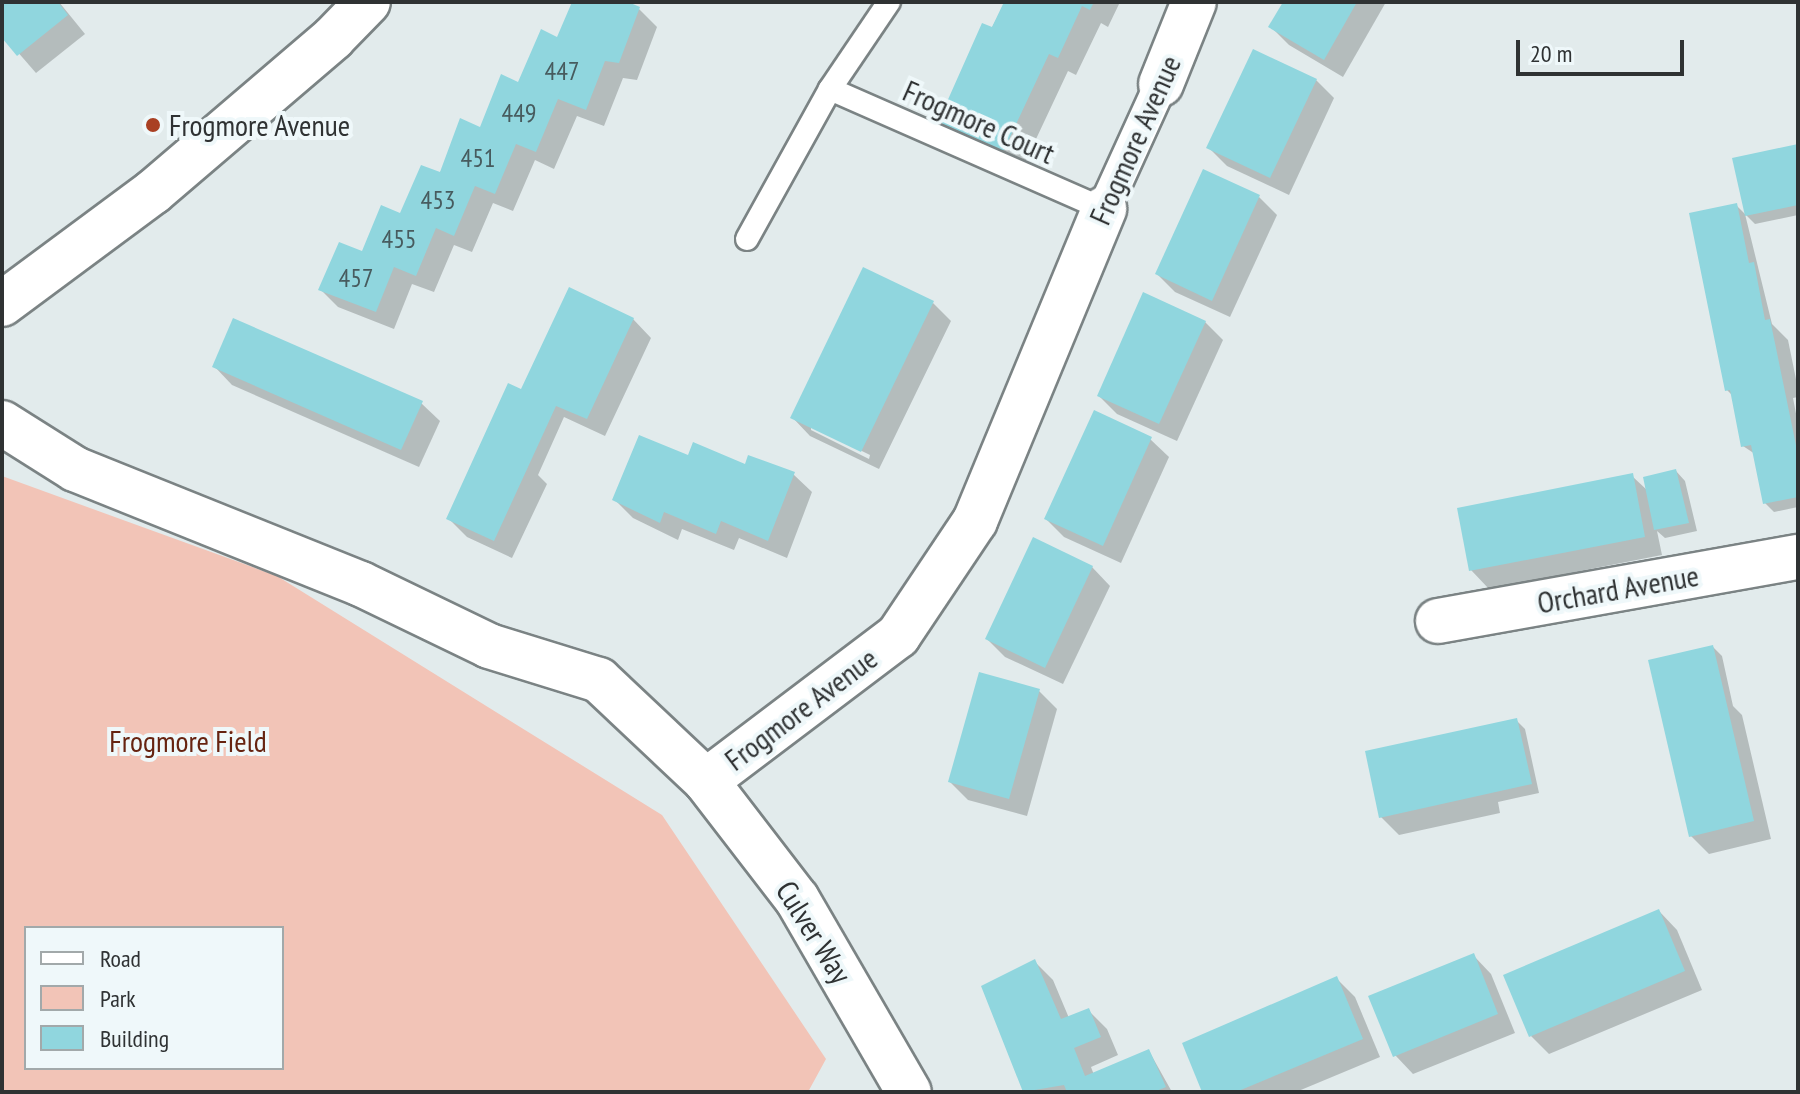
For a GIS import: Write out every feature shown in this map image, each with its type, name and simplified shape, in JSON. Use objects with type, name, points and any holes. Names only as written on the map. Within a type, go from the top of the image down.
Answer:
[{"type":"street","points":[[2,304],[153,192],[333,38],[368,2]]},
{"type":"street","name":"Frogmore Avenue","points":[[2,423],[75,469],[361,584],[489,646],[599,680],[706,781],[898,636],[975,521],[1104,209],[1161,84],[1194,2]]},
{"type":"street","name":"Orchard Avenue","points":[[1438,621],[1798,557]]},
{"type":"street","name":"Culver Way","points":[[706,781],[797,899],[909,1092]]},
{"type":"lane","points":[[747,239],[830,89],[889,2]]},
{"type":"lane","name":"Frogmore Court","points":[[830,89],[1104,209]]},
{"type":"green space","name":"Frogmore Field","points":[[2,476],[277,576],[662,815],[826,1059],[808,1092],[2,1092]]},
{"type":"building","points":[[2,2],[58,2],[68,15],[17,56],[2,38]]},
{"type":"building","points":[[572,2],[628,2],[640,7],[619,63],[605,61],[586,110],[558,99],[536,152],[516,144],[495,194],[475,186],[454,236],[436,228],[416,276],[394,267],[376,312],[318,290],[339,242],[362,251],[381,205],[400,213],[421,165],[440,172],[460,118],[480,127],[501,74],[518,82],[541,29],[557,37]]},
{"type":"building","points":[[1004,2],[1094,2],[1090,10],[1082,6],[1058,58],[1049,54],[1002,154],[938,122],[982,23],[992,27]]},
{"type":"building","points":[[1283,2],[1357,2],[1324,60],[1268,27]]},
{"type":"building","points":[[1253,49],[1317,79],[1270,178],[1206,148]]},
{"type":"building","points":[[1798,144],[1798,205],[1745,216],[1732,158]]},
{"type":"building","points":[[1203,169],[1260,195],[1212,301],[1155,274]]},
{"type":"building","points":[[1737,203],[1749,263],[1754,262],[1765,320],[1770,319],[1798,455],[1798,497],[1763,504],[1751,445],[1741,447],[1730,390],[1725,391],[1689,213]]},
{"type":"building","points":[[863,267],[934,301],[861,452],[790,418]]},
{"type":"building","points":[[569,287],[634,318],[587,419],[556,406],[494,541],[446,519],[508,383],[521,389]]},
{"type":"building","points":[[1143,292],[1206,321],[1159,424],[1097,396]]},
{"type":"building","points":[[233,318],[423,401],[401,450],[212,367]]},
{"type":"building","points":[[1094,410],[1152,437],[1103,546],[1044,519]]},
{"type":"building","points":[[639,435],[688,455],[693,442],[745,464],[748,455],[795,472],[768,541],[721,521],[716,534],[664,512],[660,523],[612,500]]},
{"type":"building","points":[[1676,469],[1689,523],[1654,530],[1643,477]]},
{"type":"building","points":[[1633,473],[1645,537],[1469,571],[1457,508]]},
{"type":"building","points":[[1033,537],[1093,566],[1045,668],[985,639]]},
{"type":"building","points":[[1713,645],[1754,821],[1689,837],[1648,660]]},
{"type":"building","points":[[979,672],[1040,689],[1009,799],[948,782]]},
{"type":"building","points":[[1517,718],[1532,784],[1379,818],[1365,751]]},
{"type":"building","points":[[1659,909],[1685,971],[1529,1037],[1503,975]]},
{"type":"building","points":[[1474,953],[1498,1014],[1393,1057],[1368,996]]},
{"type":"building","points":[[1035,959],[1061,1019],[1089,1008],[1101,1037],[1074,1048],[1085,1076],[1149,1049],[1166,1087],[1154,1092],[1067,1092],[1064,1085],[1023,1092],[981,986]]},
{"type":"building","points":[[1337,976],[1363,1039],[1236,1092],[1202,1092],[1182,1043]]},
{"type":"place","name":"Frogmore Avenue","points":[[153,125]]}]
